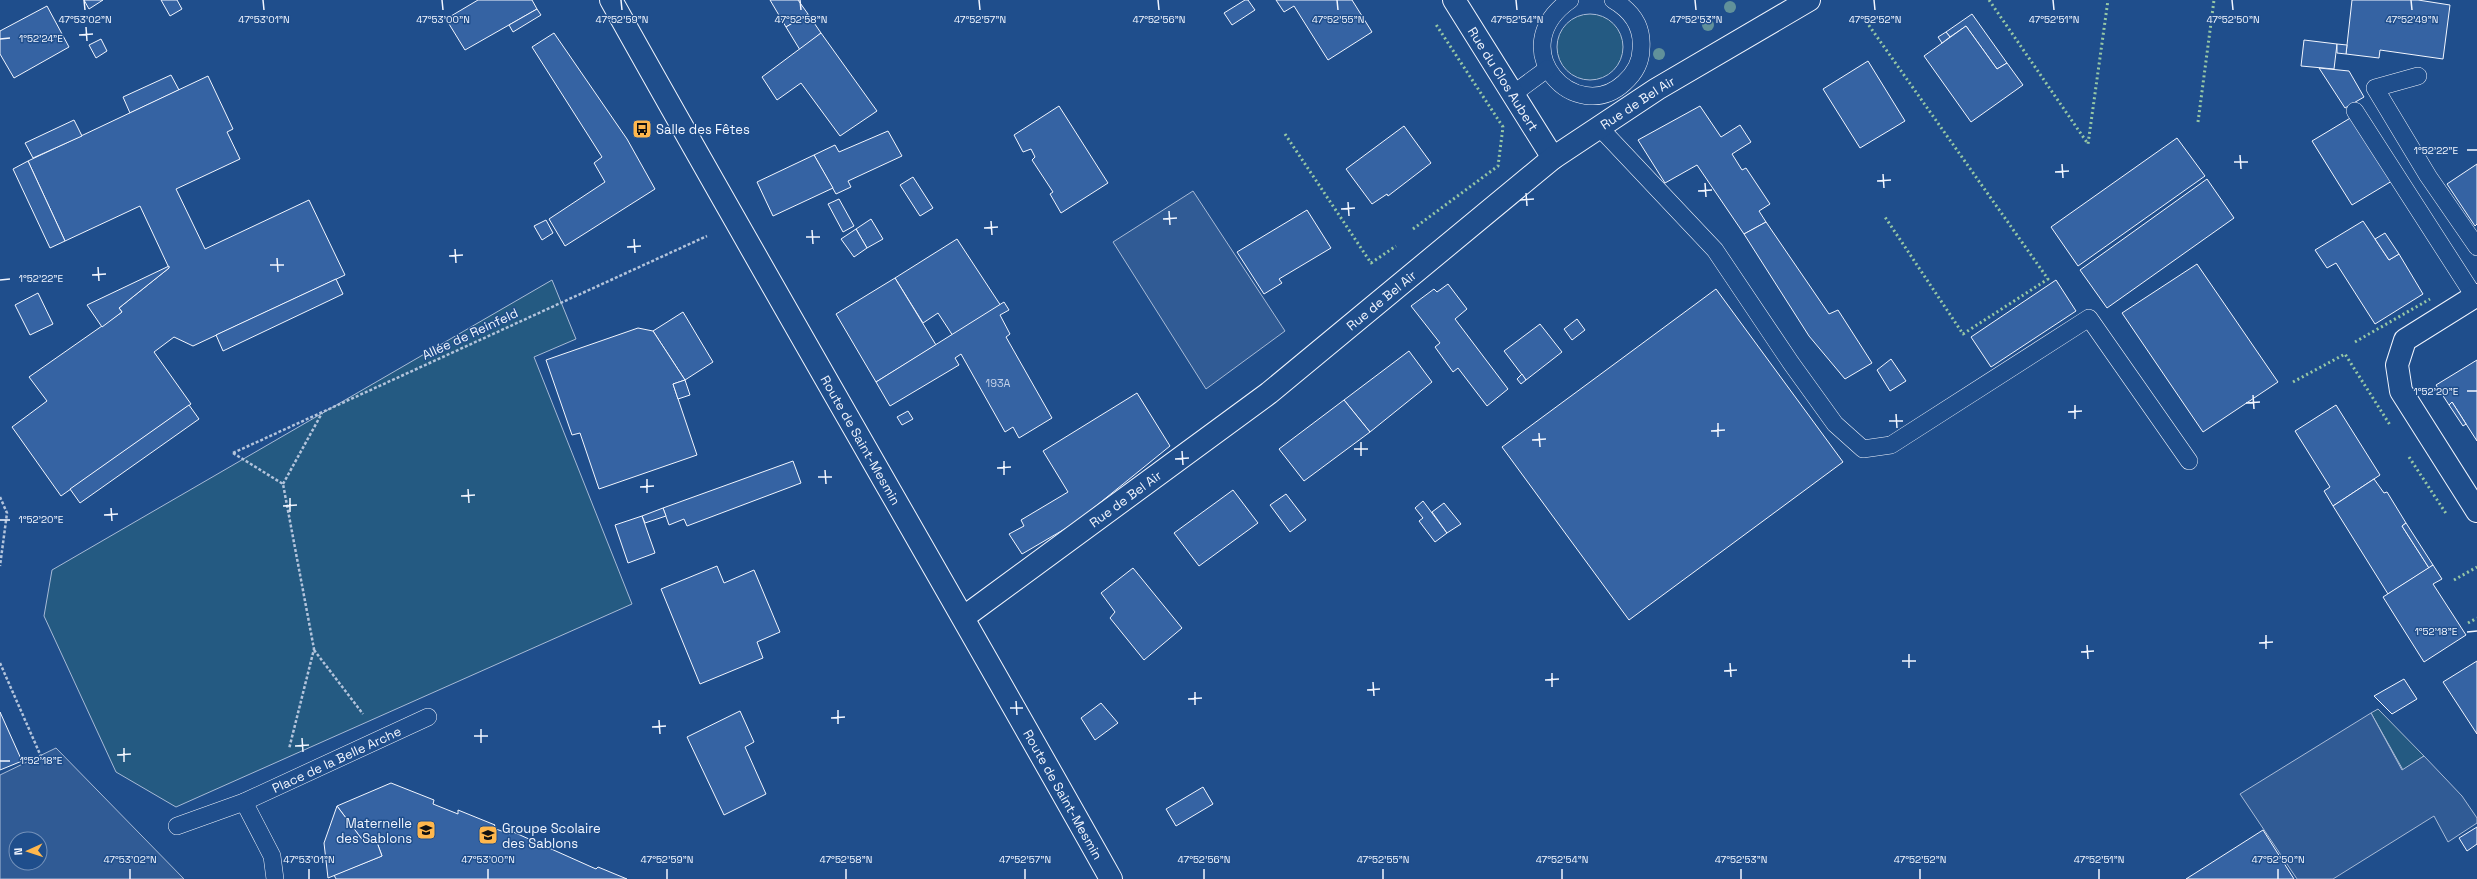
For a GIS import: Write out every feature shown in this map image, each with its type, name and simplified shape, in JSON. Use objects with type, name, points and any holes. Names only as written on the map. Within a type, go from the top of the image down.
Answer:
[{"type":"street","name":"Route de Saint-Mesmin","points":[[611,0],[734,221],[964,617],[1111,879]]},
{"type":"street","name":"Rue du Clos Aubert","points":[[1454,0],[1553,158]]},
{"type":"street","name":"Rue de Bel Air","points":[[964,617],[1269,393],[1553,158],[1633,104],[1809,0]]},
{"type":"street","points":[[2476,295],[2404,340],[2397,365],[2401,391],[2477,511]]},
{"type":"lane","points":[[1570,0],[1557,9],[1546,23],[1542,34],[1542,52],[1548,69],[1559,84],[1574,93],[1599,96],[1619,88],[1632,76],[1641,58],[1642,40],[1636,21],[1625,7],[1613,0]]},
{"type":"lane","points":[[1513,94],[1548,69]]},
{"type":"lane","points":[[2418,76],[2375,88],[2428,176],[2477,247]]},
{"type":"lane","points":[[1622,85],[1633,104]]},
{"type":"lane","points":[[2355,111],[2476,295]]},
{"type":"lane","points":[[1599,127],[1715,250],[1791,363],[1835,424],[1863,449],[1891,445],[2089,318],[2189,461]]},
{"type":"lane","name":"Place de la Belle Arche","points":[[177,826],[244,802],[382,740],[428,717]]},
{"type":"lane","points":[[244,802],[272,856],[276,879]]},
{"type":"path","name":"Allée de Reinfeld","points":[[283,484],[233,453],[711,234]]},
{"type":"path","points":[[280,786],[314,649],[283,484],[322,413]]},
{"type":"path","points":[[0,497],[8,513],[0,566]]},
{"type":"path","points":[[314,649],[382,740]]},
{"type":"path","points":[[0,663],[43,761]]},
{"type":"shaded area","points":[[1590,14],[1602,17],[1613,24],[1620,35],[1623,47],[1620,59],[1613,70],[1602,77],[1590,80],[1578,77],[1567,70],[1560,59],[1557,47],[1560,35],[1567,24],[1578,17]]},
{"type":"shaded area","points":[[1193,191],[1285,331],[1206,389],[1113,242]]},
{"type":"shaded area","points":[[552,280],[576,339],[534,357],[632,604],[176,807],[116,772],[44,616],[52,570]]},
{"type":"shaded area","points":[[2378,709],[2424,756],[2403,770],[2371,713]]},
{"type":"shaded area","points":[[2371,713],[2402,770],[2424,756],[2462,796],[2477,818],[2477,823],[2448,842],[2434,816],[2333,879],[2297,879],[2240,794]]},
{"type":"shaded area","points":[[56,748],[184,879],[0,879],[0,775]]},
{"type":"building","points":[[84,0],[103,0],[89,9]]},
{"type":"building","points":[[161,0],[177,0],[182,9],[170,16]]},
{"type":"building","points":[[478,0],[532,0],[537,9],[465,50],[446,19]]},
{"type":"building","points":[[770,0],[798,0],[808,14],[786,27]]},
{"type":"building","points":[[1245,0],[1248,0],[1255,10],[1232,25],[1224,13]]},
{"type":"building","points":[[1276,0],[1352,0],[1372,32],[1328,60],[1294,6],[1284,12]]},
{"type":"building","points":[[2352,0],[2418,0],[2450,5],[2443,59],[2380,50],[2379,58],[2346,54]]},
{"type":"building","points":[[47,6],[69,47],[14,78],[0,54],[0,31]]},
{"type":"building","points":[[537,9],[541,15],[513,32],[509,25]]},
{"type":"building","points":[[808,14],[821,33],[800,50],[786,27]]},
{"type":"building","points":[[1972,14],[2007,63],[1997,69],[1966,26],[1950,37],[1946,32]]},
{"type":"building","points":[[1966,26],[1997,69],[2007,63],[2023,85],[1971,122],[1924,56]]},
{"type":"building","points":[[1946,32],[1950,37],[1942,43],[1938,37]]},
{"type":"building","points":[[554,33],[627,139],[655,189],[565,246],[549,219],[605,182],[594,163],[602,157],[532,47]]},
{"type":"building","points":[[821,33],[877,111],[840,136],[801,83],[777,100],[762,77]]},
{"type":"building","points":[[101,39],[107,51],[96,58],[89,45]]},
{"type":"building","points":[[2304,40],[2337,44],[2334,69],[2301,66]]},
{"type":"building","points":[[2337,44],[2347,45],[2346,54],[2337,53]]},
{"type":"building","points":[[1868,61],[1905,121],[1860,148],[1823,89]]},
{"type":"building","points":[[2319,68],[2349,71],[2364,97],[2345,108]]},
{"type":"building","points":[[171,75],[179,90],[130,113],[123,97]]},
{"type":"building","points":[[208,76],[233,129],[227,132],[240,159],[176,189],[205,249],[309,200],[345,275],[193,346],[174,337],[154,352],[191,404],[61,496],[12,427],[47,401],[29,377],[122,312],[119,308],[169,268],[140,206],[65,241],[28,161]]},
{"type":"building","points":[[1059,106],[1108,183],[1061,213],[1050,194],[1053,192],[1032,160],[1035,157],[1031,149],[1023,152],[1014,135]]},
{"type":"building","points":[[1700,106],[1721,137],[1740,125],[1751,142],[1732,154],[1742,170],[1746,168],[1770,204],[1759,211],[1766,222],[1744,234],[1697,165],[1665,183],[1638,140]]},
{"type":"building","points":[[2352,117],[2392,181],[2352,205],[2312,141]]},
{"type":"building","points":[[74,120],[82,136],[33,158],[25,143]]},
{"type":"building","points":[[1404,126],[1431,163],[1388,196],[1387,194],[1372,204],[1346,169]]},
{"type":"building","points":[[888,131],[902,156],[848,181],[851,187],[836,194],[814,155],[835,145],[839,152]]},
{"type":"building","points":[[2177,138],[2205,176],[2078,266],[2051,227]]},
{"type":"building","points":[[814,155],[833,188],[773,216],[757,182]]},
{"type":"building","points":[[28,161],[65,241],[50,248],[13,169]]},
{"type":"building","points":[[2477,164],[2477,224],[2475,226],[2447,184]]},
{"type":"building","points":[[913,177],[933,208],[920,216],[900,185]]},
{"type":"building","points":[[2207,179],[2234,218],[2107,308],[2080,270]]},
{"type":"building","points":[[839,199],[854,226],[843,232],[828,204]]},
{"type":"building","points":[[1307,210],[1331,248],[1279,279],[1282,283],[1264,294],[1237,252]]},
{"type":"building","points":[[871,219],[883,239],[867,248],[856,229]]},
{"type":"building","points":[[546,220],[553,233],[542,240],[534,226]]},
{"type":"building","points":[[2363,221],[2389,260],[2399,254],[2423,294],[2375,324],[2336,263],[2327,268],[2315,250]]},
{"type":"building","points":[[1766,222],[1829,314],[1838,310],[1872,363],[1845,379],[1809,336],[1744,234]]},
{"type":"building","points":[[856,229],[867,248],[854,257],[841,239]]},
{"type":"building","points":[[2385,233],[2399,254],[2389,260],[2375,239]]},
{"type":"building","points":[[957,239],[1001,306],[953,336],[938,313],[923,323],[895,278]]},
{"type":"building","points":[[2197,264],[2278,382],[2203,432],[2122,313]]},
{"type":"building","points":[[169,266],[169,268],[119,308],[122,312],[102,327],[87,305]]},
{"type":"building","points":[[895,278],[936,345],[876,382],[836,314]]},
{"type":"building","points":[[336,279],[343,294],[223,351],[216,335]]},
{"type":"building","points":[[2056,280],[2076,311],[1991,367],[1971,337]]},
{"type":"building","points":[[1448,284],[1467,309],[1455,319],[1508,389],[1487,406],[1458,368],[1453,372],[1435,347],[1440,343],[1411,306],[1434,289],[1437,292]]},
{"type":"building","points":[[1716,289],[1843,462],[1629,620],[1502,447]]},
{"type":"building","points":[[38,293],[53,324],[30,335],[15,305]]},
{"type":"building","points":[[1004,302],[1009,310],[1000,315],[1010,334],[1006,337],[1052,418],[1019,438],[1013,427],[1005,432],[961,354],[955,358],[959,365],[890,406],[876,382]]},
{"type":"building","points":[[683,312],[713,362],[685,380],[653,331]]},
{"type":"building","points":[[1577,319],[1585,330],[1572,340],[1564,329]]},
{"type":"building","points":[[1540,324],[1562,352],[1526,380],[1504,351]]},
{"type":"building","points":[[638,328],[653,331],[685,380],[673,384],[697,455],[599,489],[580,433],[572,435],[546,360]]},
{"type":"building","points":[[1409,351],[1432,382],[1370,432],[1344,400]]},
{"type":"building","points":[[1891,359],[1906,381],[1890,391],[1877,370]]},
{"type":"building","points":[[2477,360],[2477,441],[2452,402],[2449,405],[2436,385]]},
{"type":"building","points":[[1522,374],[1526,380],[1521,384],[1517,379]]},
{"type":"building","points":[[685,380],[690,395],[678,399],[673,384]]},
{"type":"building","points":[[1137,393],[1170,446],[1075,523],[1022,554],[1009,534],[1024,526],[1021,520],[1068,492],[1043,451]]},
{"type":"building","points":[[1344,400],[1370,432],[1304,481],[1279,449]]},
{"type":"building","points":[[2452,402],[2466,424],[2463,426],[2449,405]]},
{"type":"building","points":[[189,405],[199,419],[80,503],[70,489]]},
{"type":"building","points":[[2336,405],[2380,475],[2333,506],[2324,491],[2330,487],[2295,431]]},
{"type":"building","points":[[908,411],[913,419],[902,425],[897,417]]},
{"type":"building","points":[[793,461],[801,483],[687,526],[684,519],[669,525],[663,508]]},
{"type":"building","points":[[2374,479],[2384,493],[2387,492],[2406,523],[2402,526],[2429,568],[2388,594],[2333,506]]},
{"type":"building","points":[[1233,490],[1258,523],[1199,566],[1174,533]]},
{"type":"building","points":[[1286,494],[1306,520],[1290,532],[1270,505]]},
{"type":"building","points":[[1423,501],[1447,533],[1435,542],[1419,521],[1423,518],[1415,508]]},
{"type":"building","points":[[1444,503],[1461,524],[1447,533],[1432,512]]},
{"type":"building","points":[[663,508],[666,516],[645,523],[642,516]]},
{"type":"building","points":[[642,516],[655,553],[628,563],[615,525]]},
{"type":"building","points":[[2406,523],[2433,565],[2429,568],[2402,526]]},
{"type":"building","points":[[2433,565],[2442,579],[2433,584],[2466,635],[2424,662],[2383,597]]},
{"type":"building","points":[[717,566],[724,583],[754,570],[780,632],[757,642],[763,658],[700,684],[661,589]]},
{"type":"building","points":[[1133,568],[1182,628],[1144,660],[1110,618],[1115,612],[1101,593]]},
{"type":"building","points":[[2477,661],[2477,734],[2443,682]]},
{"type":"building","points":[[2404,679],[2417,699],[2392,714],[2374,696]]},
{"type":"building","points":[[1101,703],[1118,723],[1095,740],[1081,718]]},
{"type":"building","points":[[740,711],[754,742],[745,747],[766,794],[724,815],[687,737]]},
{"type":"building","points":[[0,712],[22,761],[0,770]]},
{"type":"building","name":"Maternelle des Sablons","points":[[391,783],[434,800],[433,804],[458,814],[458,810],[495,825],[493,828],[510,834],[511,831],[596,869],[598,867],[627,879],[336,879],[334,875],[382,856],[375,837],[364,842],[337,806]]},
{"type":"building","points":[[1203,787],[1213,804],[1176,826],[1166,809]]},
{"type":"building","points":[[337,806],[364,842],[375,837],[382,856],[328,878],[324,843]]},
{"type":"building","points":[[2477,827],[2477,844],[2467,851],[2459,838]]},
{"type":"building","points":[[2263,830],[2294,879],[2186,879]]},
{"type":"hedge","points":[[1989,0],[2088,144],[2108,0]]},
{"type":"hedge","points":[[2198,122],[2214,0]]},
{"type":"hedge","points":[[1863,17],[2048,279],[1963,334],[1885,217]]},
{"type":"hedge","points":[[1413,229],[1498,166],[1503,127],[1435,23]]},
{"type":"hedge","points":[[1285,134],[1371,263],[1396,246]]},
{"type":"hedge","points":[[2355,342],[2430,299]]},
{"type":"hedge","points":[[2293,382],[2345,354],[2390,425]]},
{"type":"hedge","points":[[2409,457],[2447,515]]},
{"type":"hedge","points":[[2454,580],[2477,567]]},
{"type":"hedge","points":[[2468,623],[2477,618]]},
{"type":"place","name":"Salle des Fêtes","points":[[642,129]]},
{"type":"place","name":"Maternelle des Sablons","points":[[426,830]]},
{"type":"place","name":"Groupe Scolaire des Sablons","points":[[488,835]]}]
